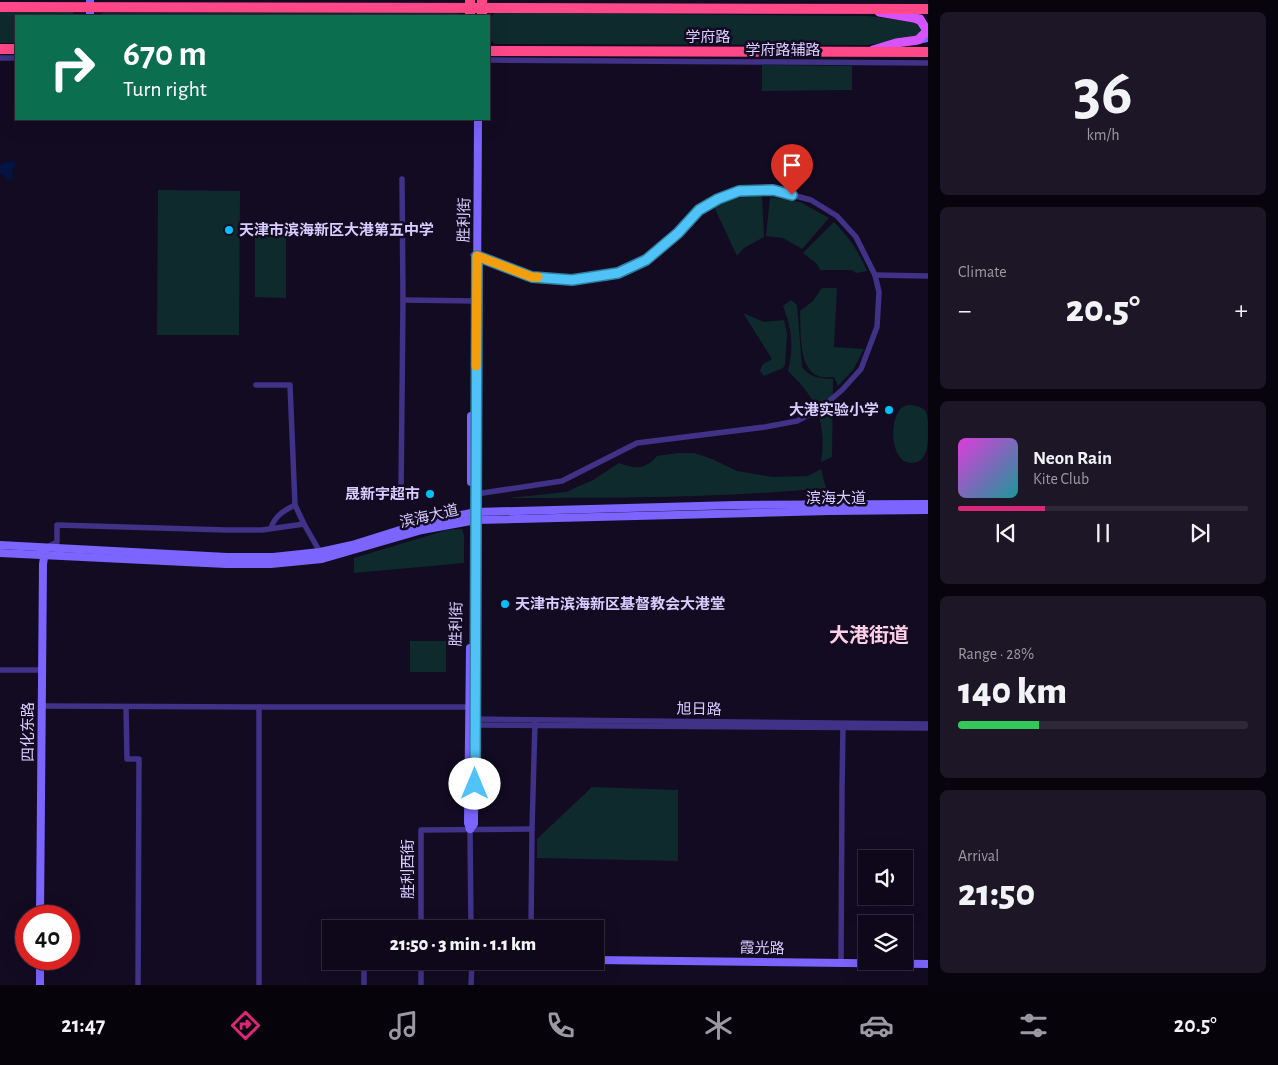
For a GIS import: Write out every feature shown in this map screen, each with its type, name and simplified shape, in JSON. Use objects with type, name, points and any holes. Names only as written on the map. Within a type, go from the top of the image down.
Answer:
[{"type":"highway","name":"学府路","points":[[0,7],[928,9]]},
{"type":"highway","points":[[0,49],[15,49]]},
{"type":"highway","name":"学府路","points":[[490,51],[928,52]]},
{"type":"main road","points":[[861,9],[928,21]]},
{"type":"main road","points":[[915,18],[921,21],[926,29],[925,34],[918,40]]},
{"type":"main road","points":[[865,52],[928,38]]},
{"type":"main road","name":"胜利街","points":[[473,120],[475,255]]},
{"type":"main road","name":"胜利街","points":[[470,829],[468,823],[472,722],[474,301],[478,120]]},
{"type":"main road","name":"胜利街","points":[[474,301],[476,494],[474,516]]},
{"type":"main road","name":"滨海大道","points":[[0,553],[45,551],[249,558],[320,552],[352,545],[422,523],[474,516],[830,505],[928,504]]},
{"type":"main road","name":"滨海大道","points":[[0,546],[45,551],[248,564],[295,562],[322,558],[474,516],[928,510]]},
{"type":"main road","name":"四化东路","points":[[40,905],[42,564],[45,551]]},
{"type":"main road","name":"霞光路","points":[[604,958],[928,964]]},
{"type":"main road","name":"霞光路","points":[[842,961],[858,960]]},
{"type":"main road","points":[[913,960],[928,960]]},
{"type":"main road","points":[[40,970],[40,985]]},
{"type":"street","points":[[0,58],[15,58]]},
{"type":"street","name":"学府路辅路","points":[[490,60],[928,63]]},
{"type":"street","points":[[401,493],[402,179]]},
{"type":"street","points":[[475,255],[532,277],[572,280],[618,273],[646,260],[678,233],[699,210],[739,191],[773,190],[811,200],[836,216],[856,237],[875,275],[879,292],[877,327],[861,369],[842,390],[820,409],[797,421],[765,428],[636,443],[562,481],[476,494]]},
{"type":"street","points":[[875,275],[928,276]]},
{"type":"street","points":[[403,300],[474,301]]},
{"type":"street","points":[[256,385],[290,385],[295,505],[320,552]]},
{"type":"street","points":[[271,528],[274,520],[280,513],[295,505]]},
{"type":"street","points":[[45,551],[57,542],[57,525],[226,530],[304,524]]},
{"type":"street","points":[[0,670],[42,670]]},
{"type":"street","points":[[42,706],[472,707]]},
{"type":"street","points":[[126,707],[127,759],[138,759],[138,985]]},
{"type":"street","points":[[258,985],[259,707]]},
{"type":"street","name":"旭日路","points":[[472,722],[928,724]]},
{"type":"street","points":[[531,920],[535,723]]},
{"type":"street","points":[[842,961],[843,725]]},
{"type":"street","name":"旭日路","points":[[843,725],[928,728]]},
{"type":"street","points":[[470,829],[532,829]]},
{"type":"street","name":"胜利西街","points":[[421,920],[421,830],[470,829]]},
{"type":"street","name":"胜利街","points":[[470,829],[471,920]]},
{"type":"street","points":[[364,970],[364,985]]},
{"type":"street","points":[[421,970],[421,985]]},
{"type":"street","points":[[471,985],[472,970]]},
{"type":"green space","points":[[0,11],[73,11],[73,15],[15,15],[15,43],[0,43]]},
{"type":"green space","points":[[102,13],[460,14],[460,15],[102,15]]},
{"type":"green space","points":[[495,13],[868,16],[917,22],[924,29],[916,38],[867,45],[495,44],[490,40],[490,17]]},
{"type":"green space","points":[[762,65],[852,66],[852,90],[762,91]]},
{"type":"green space","points":[[158,190],[240,191],[239,335],[157,335]]},
{"type":"green space","points":[[762,195],[764,237],[744,248],[737,256],[714,207],[737,198]]},
{"type":"green space","points":[[770,197],[800,202],[829,218],[802,249],[783,238],[766,236]]},
{"type":"green space","points":[[834,222],[853,245],[867,271],[856,273],[852,270],[820,270],[817,264],[803,253]]},
{"type":"green space","points":[[255,235],[286,235],[286,298],[255,297]]},
{"type":"green space","points":[[822,288],[837,288],[834,347],[864,349],[853,370],[838,386],[834,377],[820,377],[812,372],[807,365],[802,348],[800,311],[813,301]]},
{"type":"green space","points":[[791,300],[797,305],[802,367],[816,377],[833,379],[832,457],[821,462],[822,437],[818,412],[809,394],[788,371],[791,338],[783,306]]},
{"type":"green space","points":[[743,313],[764,322],[784,320],[787,333],[785,365],[783,368],[764,376],[760,371],[762,365],[772,359]]},
{"type":"green space","points":[[908,405],[922,408],[927,414],[928,424],[926,452],[921,460],[911,463],[904,461],[899,456],[893,432],[896,416],[903,407]]},
{"type":"green space","points":[[694,453],[737,471],[773,477],[808,476],[821,469],[826,488],[708,496],[509,498],[566,492],[593,480],[619,463],[640,467],[653,461],[657,456]]},
{"type":"green space","points":[[462,529],[464,535],[464,563],[354,573],[354,558],[447,530]]},
{"type":"green space","points":[[410,641],[446,641],[446,672],[410,672]]},
{"type":"green space","points":[[592,787],[678,790],[678,861],[537,858],[537,839]]},
{"type":"shaded area","points":[[7,161],[8,163],[14,161],[16,164],[12,171],[13,178],[8,181],[3,174],[0,175],[0,165]]},
{"type":"slow traffic","points":[[476,366],[477,256],[532,277],[538,277]]},
{"type":"place","name":"天津市滨海新区大港第五中学","points":[[229,230]]},
{"type":"place","name":"大港实验小学","points":[[889,410]]},
{"type":"place","name":"晟新宇超市","points":[[430,494]]},
{"type":"place","name":"天津市滨海新区基督教会大港堂","points":[[505,604]]},
{"type":"district","name":"大港街道","points":[[869,635]]},
{"type":"route","points":[[475,784],[477,256],[532,277],[572,280],[618,273],[646,260],[678,233],[699,210],[718,199],[739,191],[773,190],[792,195]]}]
